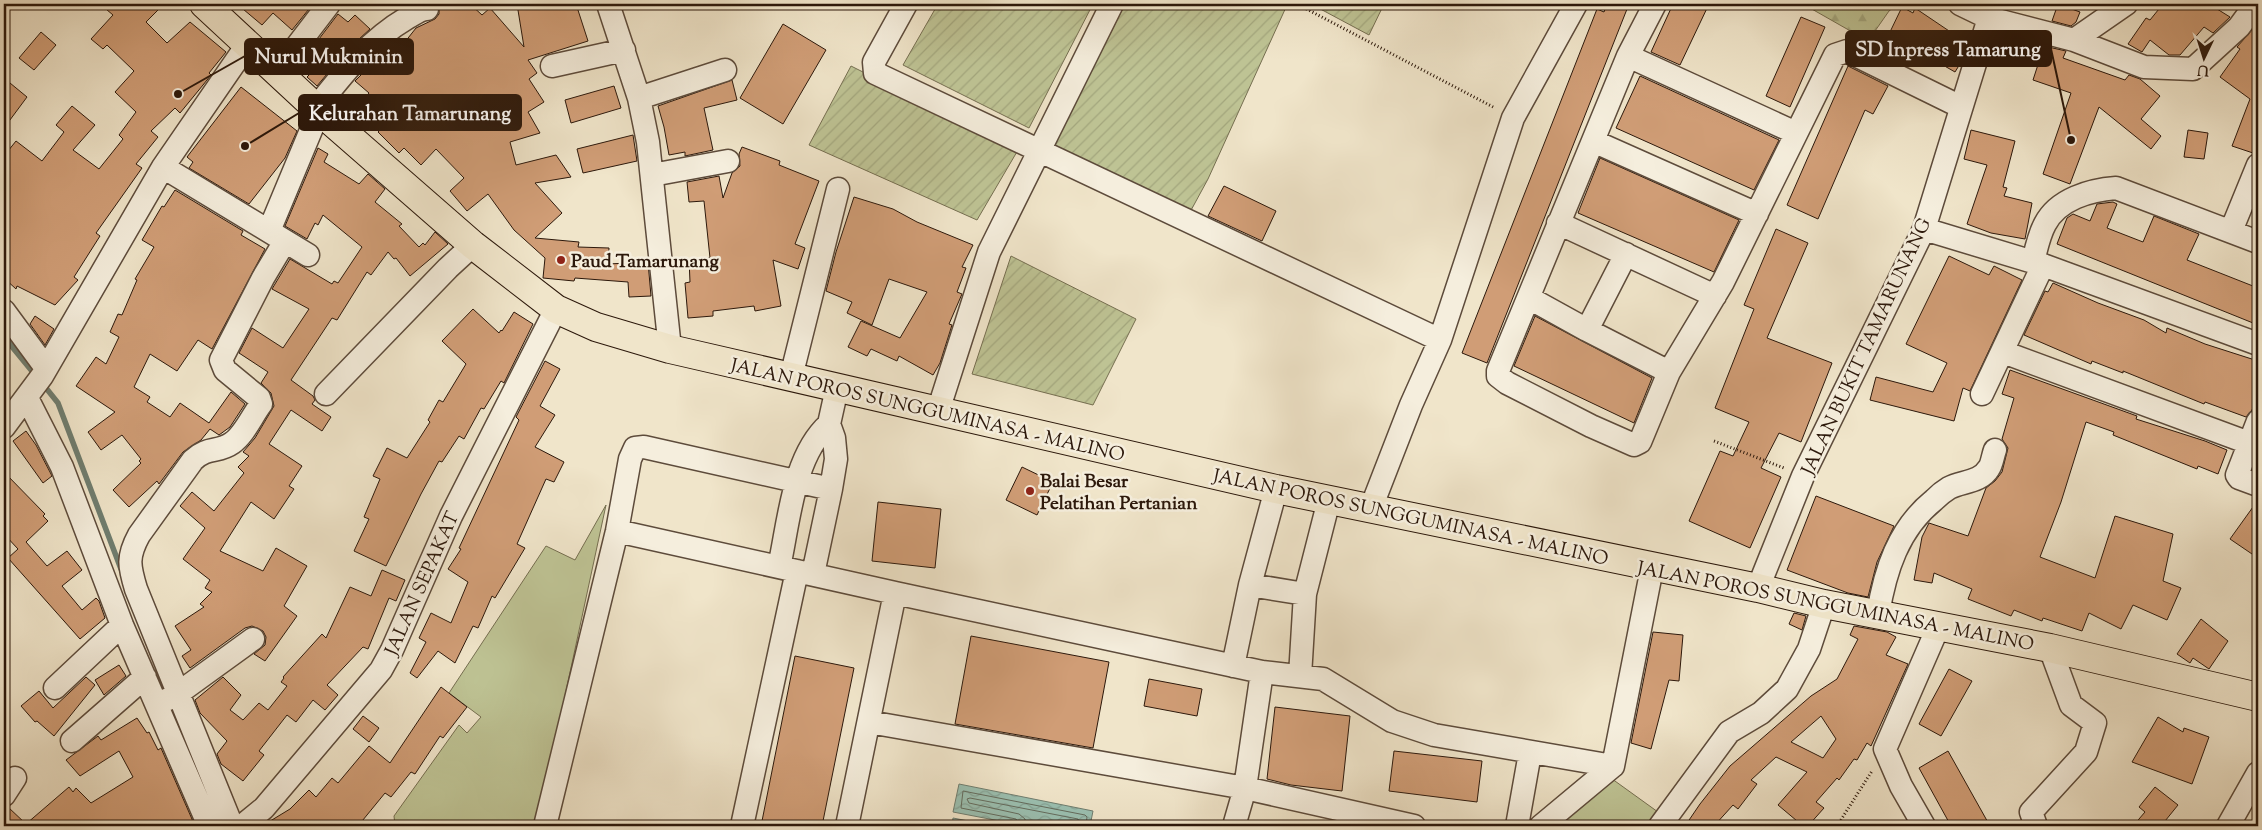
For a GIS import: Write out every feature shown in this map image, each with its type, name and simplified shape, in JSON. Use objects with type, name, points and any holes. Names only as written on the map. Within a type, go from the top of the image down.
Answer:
[{"type":"main road","name":"JALAN POROS SUNGGUMINASA - MALINO","points":[[204,4],[317,109],[473,245],[556,309],[596,327],[670,349],[1276,490],[1371,508],[1652,568],[1758,588],[1824,604],[2050,648],[2258,697]]},
{"type":"street","points":[[277,72],[329,4]]},
{"type":"street","points":[[608,4],[639,98],[648,142],[670,349]]},
{"type":"street","points":[[906,4],[874,62],[875,73],[1440,340]]},
{"type":"street","points":[[938,411],[989,252],[1112,4]]},
{"type":"street","points":[[1371,508],[1411,405],[1440,340],[1513,118],[1576,4]]},
{"type":"street","points":[[1655,4],[1628,56],[1558,223],[1530,298],[1498,371],[1498,376],[1516,387],[1634,446],[1640,442],[1669,372],[1715,296],[1757,214],[1832,59],[1838,53],[1844,51],[1961,107]]},
{"type":"street","points":[[1960,4],[1989,18],[2074,40],[2144,67],[2193,70],[2239,27],[2256,4]]},
{"type":"street","points":[[2074,40],[2126,4]]},
{"type":"street","points":[[209,826],[168,699],[129,559],[139,536],[192,460],[204,451],[225,447],[237,440],[261,404],[260,398],[225,370],[221,360],[262,278],[317,109],[358,56],[394,27],[420,10],[428,9]]},
{"type":"street","name":"JALAN BUKIT TAMARUNANG","points":[[1758,588],[1803,476],[1924,228],[1989,18]]},
{"type":"street","points":[[5,423],[36,384],[163,167],[247,45]]},
{"type":"street","points":[[552,66],[624,50]]},
{"type":"street","points":[[1628,56],[1796,132]]},
{"type":"street","points":[[639,98],[725,70]]},
{"type":"street","points":[[1593,141],[1757,214]]},
{"type":"street","points":[[652,175],[728,162]]},
{"type":"street","points":[[2231,231],[2258,165]]},
{"type":"street","points":[[163,167],[308,255]]},
{"type":"street","points":[[1982,394],[2003,352],[2038,264],[2042,231],[2052,213],[2078,196],[2116,188],[2258,242]]},
{"type":"street","points":[[791,376],[838,189]]},
{"type":"street","points":[[1558,223],[1715,296]]},
{"type":"street","points":[[1924,228],[2038,264],[2258,344]]},
{"type":"street","points":[[326,394],[448,268],[473,245]]},
{"type":"street","points":[[1587,330],[1626,254]]},
{"type":"street","points":[[1530,298],[1669,372]]},
{"type":"street","name":"JALAN SEPAKAT","points":[[242,826],[264,808],[381,670],[392,650],[450,516],[556,309]]},
{"type":"street","points":[[4,311],[36,384],[62,467],[122,625],[146,677],[168,699],[232,826]]},
{"type":"street","points":[[2003,352],[2249,443]]},
{"type":"street","points":[[742,826],[796,571],[831,489],[836,459],[834,438],[829,424],[837,388]]},
{"type":"street","points":[[2258,422],[2237,475],[2238,478],[2258,485]]},
{"type":"street","points":[[796,571],[797,482],[807,451],[817,434],[829,424]]},
{"type":"street","points":[[545,826],[617,531],[630,459],[635,448],[644,447],[831,489]]},
{"type":"street","points":[[1878,614],[1887,569],[1895,548],[1909,526],[1923,509],[1950,487],[1973,482],[1989,468],[1994,450]]},
{"type":"street","points":[[1233,666],[1250,585],[1276,490]]},
{"type":"street","points":[[1300,676],[1305,594],[1329,500]]},
{"type":"street","points":[[617,531],[1233,666],[1262,672],[1323,679],[1392,721],[1434,735],[1530,754],[1612,766]]},
{"type":"street","points":[[1541,826],[1612,766],[1652,568]]},
{"type":"street","points":[[1250,585],[1305,594]]},
{"type":"street","points":[[847,826],[895,593]]},
{"type":"street","points":[[1660,826],[1729,732],[1761,713],[1787,689],[1810,649],[1824,604]]},
{"type":"street","points":[[55,688],[122,625]]},
{"type":"street","points":[[1924,826],[1898,780],[1885,749],[1939,625]]},
{"type":"street","points":[[168,699],[253,639]]},
{"type":"street","points":[[2036,826],[2031,812],[2086,752],[2095,723],[2071,705],[2050,648]]},
{"type":"street","points":[[1234,826],[1245,788],[1262,672]]},
{"type":"street","points":[[72,742],[146,677]]},
{"type":"street","points":[[869,722],[1245,788],[1414,826]]},
{"type":"street","points":[[1517,826],[1530,754]]},
{"type":"street","points":[[2228,826],[2258,773]]},
{"type":"street","points":[[2240,826],[2258,795]]},
{"type":"path","points":[[1297,4],[1513,118]]},
{"type":"path","points":[[1714,441],[1803,476]]},
{"type":"path","points":[[1837,826],[1885,749]]},
{"type":"green space","points":[[938,4],[1093,4],[1029,128],[903,65]]},
{"type":"green space","points":[[1125,4],[1287,5],[1208,179],[1189,214],[1052,149]]},
{"type":"green space","points":[[1311,4],[1384,4],[1369,35]]},
{"type":"green space","points":[[1803,4],[1898,4],[1889,11],[1868,41]]},
{"type":"green space","points":[[851,66],[1018,150],[977,220],[809,145]]},
{"type":"green space","points":[[1011,256],[1136,319],[1093,405],[972,374]]},
{"type":"green space","points":[[606,505],[537,826],[395,826],[394,816],[459,725],[467,733],[481,717],[449,693],[546,546],[575,560]]},
{"type":"green space","points":[[1608,776],[1658,812],[1654,826],[1558,826]]},
{"type":"water","points":[[959,784],[1093,811],[1090,826],[1026,826],[953,812]]},
{"type":"water","points":[[953,818],[994,826],[952,826]]},
{"type":"building","points":[[100,4],[164,4],[146,22],[167,43],[190,22],[226,52],[209,73],[211,75],[180,113],[175,108],[151,131],[158,137],[136,164],[142,168],[96,233],[100,236],[74,277],[78,280],[55,305],[17,286],[16,289],[4,278],[4,156],[16,141],[42,161],[64,132],[56,125],[72,106],[95,125],[73,150],[99,169],[123,139],[119,135],[136,112],[115,92],[134,71],[107,45],[103,49],[91,39],[113,15]]},
{"type":"building","points":[[237,4],[313,4],[292,30],[273,13],[262,25]]},
{"type":"building","points":[[387,4],[405,4],[395,10]]},
{"type":"building","points":[[439,4],[470,4],[482,15],[490,8],[524,47],[517,4],[576,4],[588,41],[528,60],[537,73],[529,79],[544,102],[528,112],[540,133],[510,142],[516,165],[556,155],[571,177],[535,183],[562,213],[535,238],[579,242],[578,247],[609,248],[608,264],[648,262],[651,296],[629,297],[628,282],[575,278],[574,281],[543,278],[545,258],[514,230],[488,194],[467,211],[450,191],[464,178],[436,149],[421,165],[404,148],[399,153],[378,132],[381,129],[355,110],[369,93],[355,81],[391,45],[397,52],[416,28],[435,19],[439,14]]},
{"type":"building","points":[[1607,4],[1629,4],[1487,363],[1462,353],[1597,9],[1604,12]]},
{"type":"building","points":[[1673,4],[1709,4],[1680,65],[1651,52]]},
{"type":"building","points":[[2058,4],[2080,12],[2076,22],[2071,26],[2052,21]]},
{"type":"building","points":[[2163,4],[2209,4],[2230,17],[2213,33],[2204,27],[2180,55],[2169,55],[2150,40],[2142,52],[2128,44],[2146,18],[2150,20]]},
{"type":"building","points":[[1902,7],[1913,13],[1915,8],[1961,39],[1959,42],[1967,46],[1963,59],[1955,72],[1889,34]]},
{"type":"building","points":[[338,14],[348,22],[355,15],[370,29],[347,50],[317,86],[307,77],[311,73],[300,64]]},
{"type":"building","points":[[1801,17],[1825,27],[1790,107],[1766,96]]},
{"type":"building","points":[[2258,23],[2258,152],[2253,153],[2232,146],[2250,99],[2220,77],[2240,49],[2237,47]]},
{"type":"building","points":[[783,24],[826,50],[783,124],[740,98]]},
{"type":"building","points":[[41,32],[56,45],[34,70],[19,58]]},
{"type":"building","points":[[2044,46],[2066,51],[2063,58],[2125,80],[2129,75],[2140,79],[2160,96],[2141,119],[2161,136],[2151,149],[2099,107],[2070,184],[2043,174],[2071,93],[2033,80]]},
{"type":"building","points":[[1848,66],[1888,86],[1873,114],[1865,110],[1818,219],[1787,205]]},
{"type":"building","points":[[1640,76],[1779,140],[1754,190],[1616,128]]},
{"type":"building","points":[[732,80],[737,100],[704,108],[713,150],[685,156],[685,152],[669,155],[658,106]]},
{"type":"building","points":[[10,83],[27,97],[4,128],[4,91]]},
{"type":"building","points":[[614,86],[621,108],[571,123],[565,100]]},
{"type":"building","points":[[241,87],[297,131],[285,158],[249,204],[189,168],[193,162],[187,157]]},
{"type":"building","points":[[1971,130],[2015,141],[2003,187],[2007,188],[2004,196],[2032,203],[2025,239],[1991,233],[1967,224],[1987,165],[1964,159]]},
{"type":"building","points":[[2188,130],[2208,133],[2204,159],[2184,157]]},
{"type":"building","points":[[633,135],[637,161],[583,173],[577,149]]},
{"type":"building","points":[[742,147],[780,161],[779,165],[819,181],[795,244],[805,248],[798,269],[773,260],[781,306],[755,311],[754,306],[713,311],[713,316],[688,318],[685,283],[690,282],[689,259],[710,258],[704,201],[689,202],[687,182],[719,176],[723,198],[732,173],[740,166],[739,154]]},
{"type":"building","points":[[318,148],[328,154],[324,162],[359,184],[368,174],[385,189],[375,202],[402,224],[399,226],[419,247],[423,243],[425,245],[435,232],[448,244],[410,276],[396,258],[394,259],[388,252],[371,275],[367,272],[337,320],[332,318],[291,380],[313,396],[315,400],[312,404],[331,417],[322,431],[291,410],[269,444],[302,466],[289,486],[294,489],[274,519],[251,502],[220,551],[263,571],[276,548],[307,566],[284,606],[297,616],[265,661],[254,654],[265,645],[266,637],[263,631],[252,626],[245,628],[190,668],[182,656],[191,650],[175,626],[204,607],[200,604],[212,592],[205,588],[210,580],[183,559],[205,528],[180,506],[192,492],[214,511],[244,473],[238,467],[249,456],[243,452],[255,438],[274,406],[271,393],[261,383],[268,372],[239,353],[252,328],[283,348],[309,309],[272,289],[290,259],[332,284],[334,281],[338,283],[362,247],[323,215],[318,225],[315,223],[307,239],[285,226]]},
{"type":"building","points":[[1600,158],[1739,220],[1714,272],[1578,213]]},
{"type":"building","points":[[1224,186],[1276,211],[1262,241],[1208,216]]},
{"type":"building","points":[[175,190],[243,231],[241,235],[265,249],[212,349],[198,340],[177,371],[150,354],[134,387],[150,397],[147,402],[170,417],[180,403],[209,423],[231,392],[245,404],[230,427],[219,435],[210,429],[201,440],[183,452],[159,484],[157,481],[129,507],[113,490],[141,463],[139,461],[141,459],[122,435],[101,450],[88,432],[115,412],[76,386],[96,357],[106,364],[119,337],[110,332],[118,314],[122,315],[137,280],[135,279],[154,247],[142,240],[162,206],[164,207]]},
{"type":"building","points":[[854,197],[893,209],[917,222],[973,245],[962,267],[966,268],[957,292],[962,294],[949,324],[952,325],[940,363],[933,375],[899,356],[897,361],[871,349],[867,356],[848,347],[861,321],[900,338],[927,292],[889,279],[872,325],[847,313],[852,302],[826,291],[836,252]]},
{"type":"building","points":[[2113,202],[2117,204],[2107,228],[2143,242],[2154,216],[2199,234],[2187,260],[2258,288],[2258,325],[2057,244],[2067,218],[2073,214],[2090,221],[2097,204]]},
{"type":"building","points":[[1776,229],[1808,243],[1767,338],[1832,363],[1801,442],[1779,433],[1761,468],[1781,477],[1750,548],[1689,521],[1720,451],[1733,456],[1749,422],[1715,408],[1754,309],[1744,305]]},
{"type":"building","points":[[1949,256],[1989,275],[1994,266],[2022,280],[1970,391],[1963,388],[1954,421],[1870,400],[1876,377],[1933,392],[1947,363],[1906,344]]},
{"type":"building","points":[[2053,283],[2098,303],[2144,320],[2166,333],[2167,328],[2205,344],[2258,361],[2258,382],[2253,397],[2256,398],[2252,410],[2246,417],[2205,402],[2204,404],[2123,371],[2123,373],[2092,361],[2091,364],[2024,335],[2045,291],[2048,292]]},
{"type":"building","points":[[473,309],[499,333],[514,312],[533,324],[504,383],[501,381],[484,409],[481,408],[464,439],[459,436],[442,462],[439,461],[386,566],[354,551],[369,519],[364,517],[380,479],[373,476],[387,448],[407,458],[430,422],[428,420],[439,400],[443,402],[466,364],[442,341]]},
{"type":"building","points":[[35,316],[54,329],[45,345],[30,324]]},
{"type":"building","points":[[1535,316],[1652,378],[1634,423],[1514,366]]},
{"type":"building","points":[[545,361],[560,369],[540,406],[555,415],[535,447],[564,462],[554,482],[546,479],[517,544],[525,548],[495,598],[492,596],[478,628],[473,626],[455,663],[438,651],[417,678],[410,673],[426,642],[419,638],[431,613],[451,623],[468,582],[448,569],[461,549],[459,548],[519,420],[516,417]]},
{"type":"building","points":[[2010,370],[2137,416],[2136,419],[2227,450],[2218,474],[2198,466],[2197,469],[2113,435],[2114,432],[2086,422],[2061,502],[2040,557],[2095,578],[2115,516],[2173,534],[2163,581],[2181,588],[2167,620],[2133,605],[2121,629],[2089,613],[2082,631],[2043,618],[2042,621],[2014,610],[2011,616],[1968,599],[1972,589],[1934,573],[1932,583],[1914,580],[1922,537],[1929,523],[1968,536],[1986,488],[2002,472],[2008,448],[2002,439],[2014,398],[2002,394]]},
{"type":"building","points":[[26,431],[36,445],[52,476],[43,483],[13,441]]},
{"type":"building","name":"Balai Besar Pelatihan Pertanian","points":[[1022,467],[1053,482],[1037,515],[1006,500]]},
{"type":"building","points":[[4,472],[45,514],[43,516],[48,521],[26,542],[47,566],[67,551],[82,570],[62,586],[82,610],[96,598],[99,601],[105,618],[80,639],[8,558],[18,549],[4,534]]},
{"type":"building","points":[[1816,496],[1894,526],[1877,562],[1868,597],[1848,593],[1787,570]]},
{"type":"building","points":[[2258,500],[2258,545],[2252,554],[2230,539]]},
{"type":"building","points":[[878,502],[941,509],[935,568],[872,561]]},
{"type":"building","points":[[382,570],[405,580],[396,601],[389,598],[368,649],[363,647],[327,685],[338,695],[325,710],[313,700],[296,722],[287,715],[259,751],[264,755],[243,781],[221,764],[217,754],[227,741],[200,713],[195,700],[223,677],[241,695],[230,710],[243,720],[259,703],[268,710],[287,686],[281,682],[283,677],[322,634],[326,638],[350,587],[371,596]]},
{"type":"building","points":[[1794,613],[1806,616],[1802,630],[1789,624]]},
{"type":"building","points":[[2201,619],[2228,641],[2209,669],[2193,658],[2190,663],[2177,654]]},
{"type":"building","points":[[1854,626],[1887,632],[1896,637],[1886,655],[1908,664],[1871,746],[1867,743],[1857,760],[1854,759],[1839,780],[1837,778],[1816,802],[1824,808],[1808,826],[1803,826],[1778,805],[1807,772],[1776,757],[1751,780],[1757,784],[1738,809],[1733,805],[1714,826],[1685,826],[1730,766],[1811,696],[1837,679],[1858,639],[1850,635]],"holes":[[[1821,716],[1836,739],[1823,758],[1791,742]]]},
{"type":"building","points":[[1653,632],[1683,635],[1679,681],[1669,680],[1651,749],[1631,743]]},
{"type":"building","points":[[971,636],[1109,662],[1093,748],[955,724]]},
{"type":"building","points":[[795,656],[854,668],[822,826],[761,826]]},
{"type":"building","points":[[119,665],[126,676],[104,695],[95,680]]},
{"type":"building","points":[[1949,669],[1972,681],[1941,736],[1919,724]]},
{"type":"building","points":[[86,677],[95,685],[54,736],[37,721],[35,722],[21,706],[39,691],[53,708]]},
{"type":"building","points":[[1149,679],[1202,689],[1197,716],[1144,706]]},
{"type":"building","points":[[441,687],[467,707],[443,738],[440,736],[415,774],[411,772],[391,797],[385,793],[358,826],[262,826],[290,809],[309,790],[316,797],[332,778],[338,783],[369,746],[390,763]]},
{"type":"building","points":[[1275,707],[1350,716],[1342,791],[1291,785],[1267,779]]},
{"type":"building","points":[[363,716],[379,728],[369,742],[353,729]]},
{"type":"building","points":[[2158,717],[2183,732],[2184,728],[2209,737],[2192,784],[2132,762]]},
{"type":"building","points":[[137,718],[147,733],[149,732],[158,750],[161,748],[195,826],[4,826],[4,808],[8,807],[26,824],[69,787],[73,792],[76,788],[91,803],[133,777],[119,751],[80,776],[66,760],[98,736],[101,740]]},
{"type":"building","points":[[1394,751],[1482,761],[1477,802],[1389,791]]},
{"type":"building","points":[[1948,751],[1990,826],[1951,826],[1919,768]]},
{"type":"building","points":[[2155,787],[2178,805],[2161,826],[2133,826],[2145,812],[2139,807]]},
{"type":"waterway","points":[[4,337],[36,376]]},
{"type":"waterway","points":[[42,383],[58,403],[121,569]]},
{"type":"place","name":"Nurul Mukminin","points":[[178,94]]},
{"type":"place","name":"SD Inpress Tamarung","points":[[2071,140]]},
{"type":"place","name":"Kelurahan Tamarunang","points":[[245,146]]},
{"type":"place","name":"Paud Tamarunang","points":[[561,260]]},
{"type":"place","name":"Balai Besar Pelatihan Pertanian","points":[[1030,491]]}]
